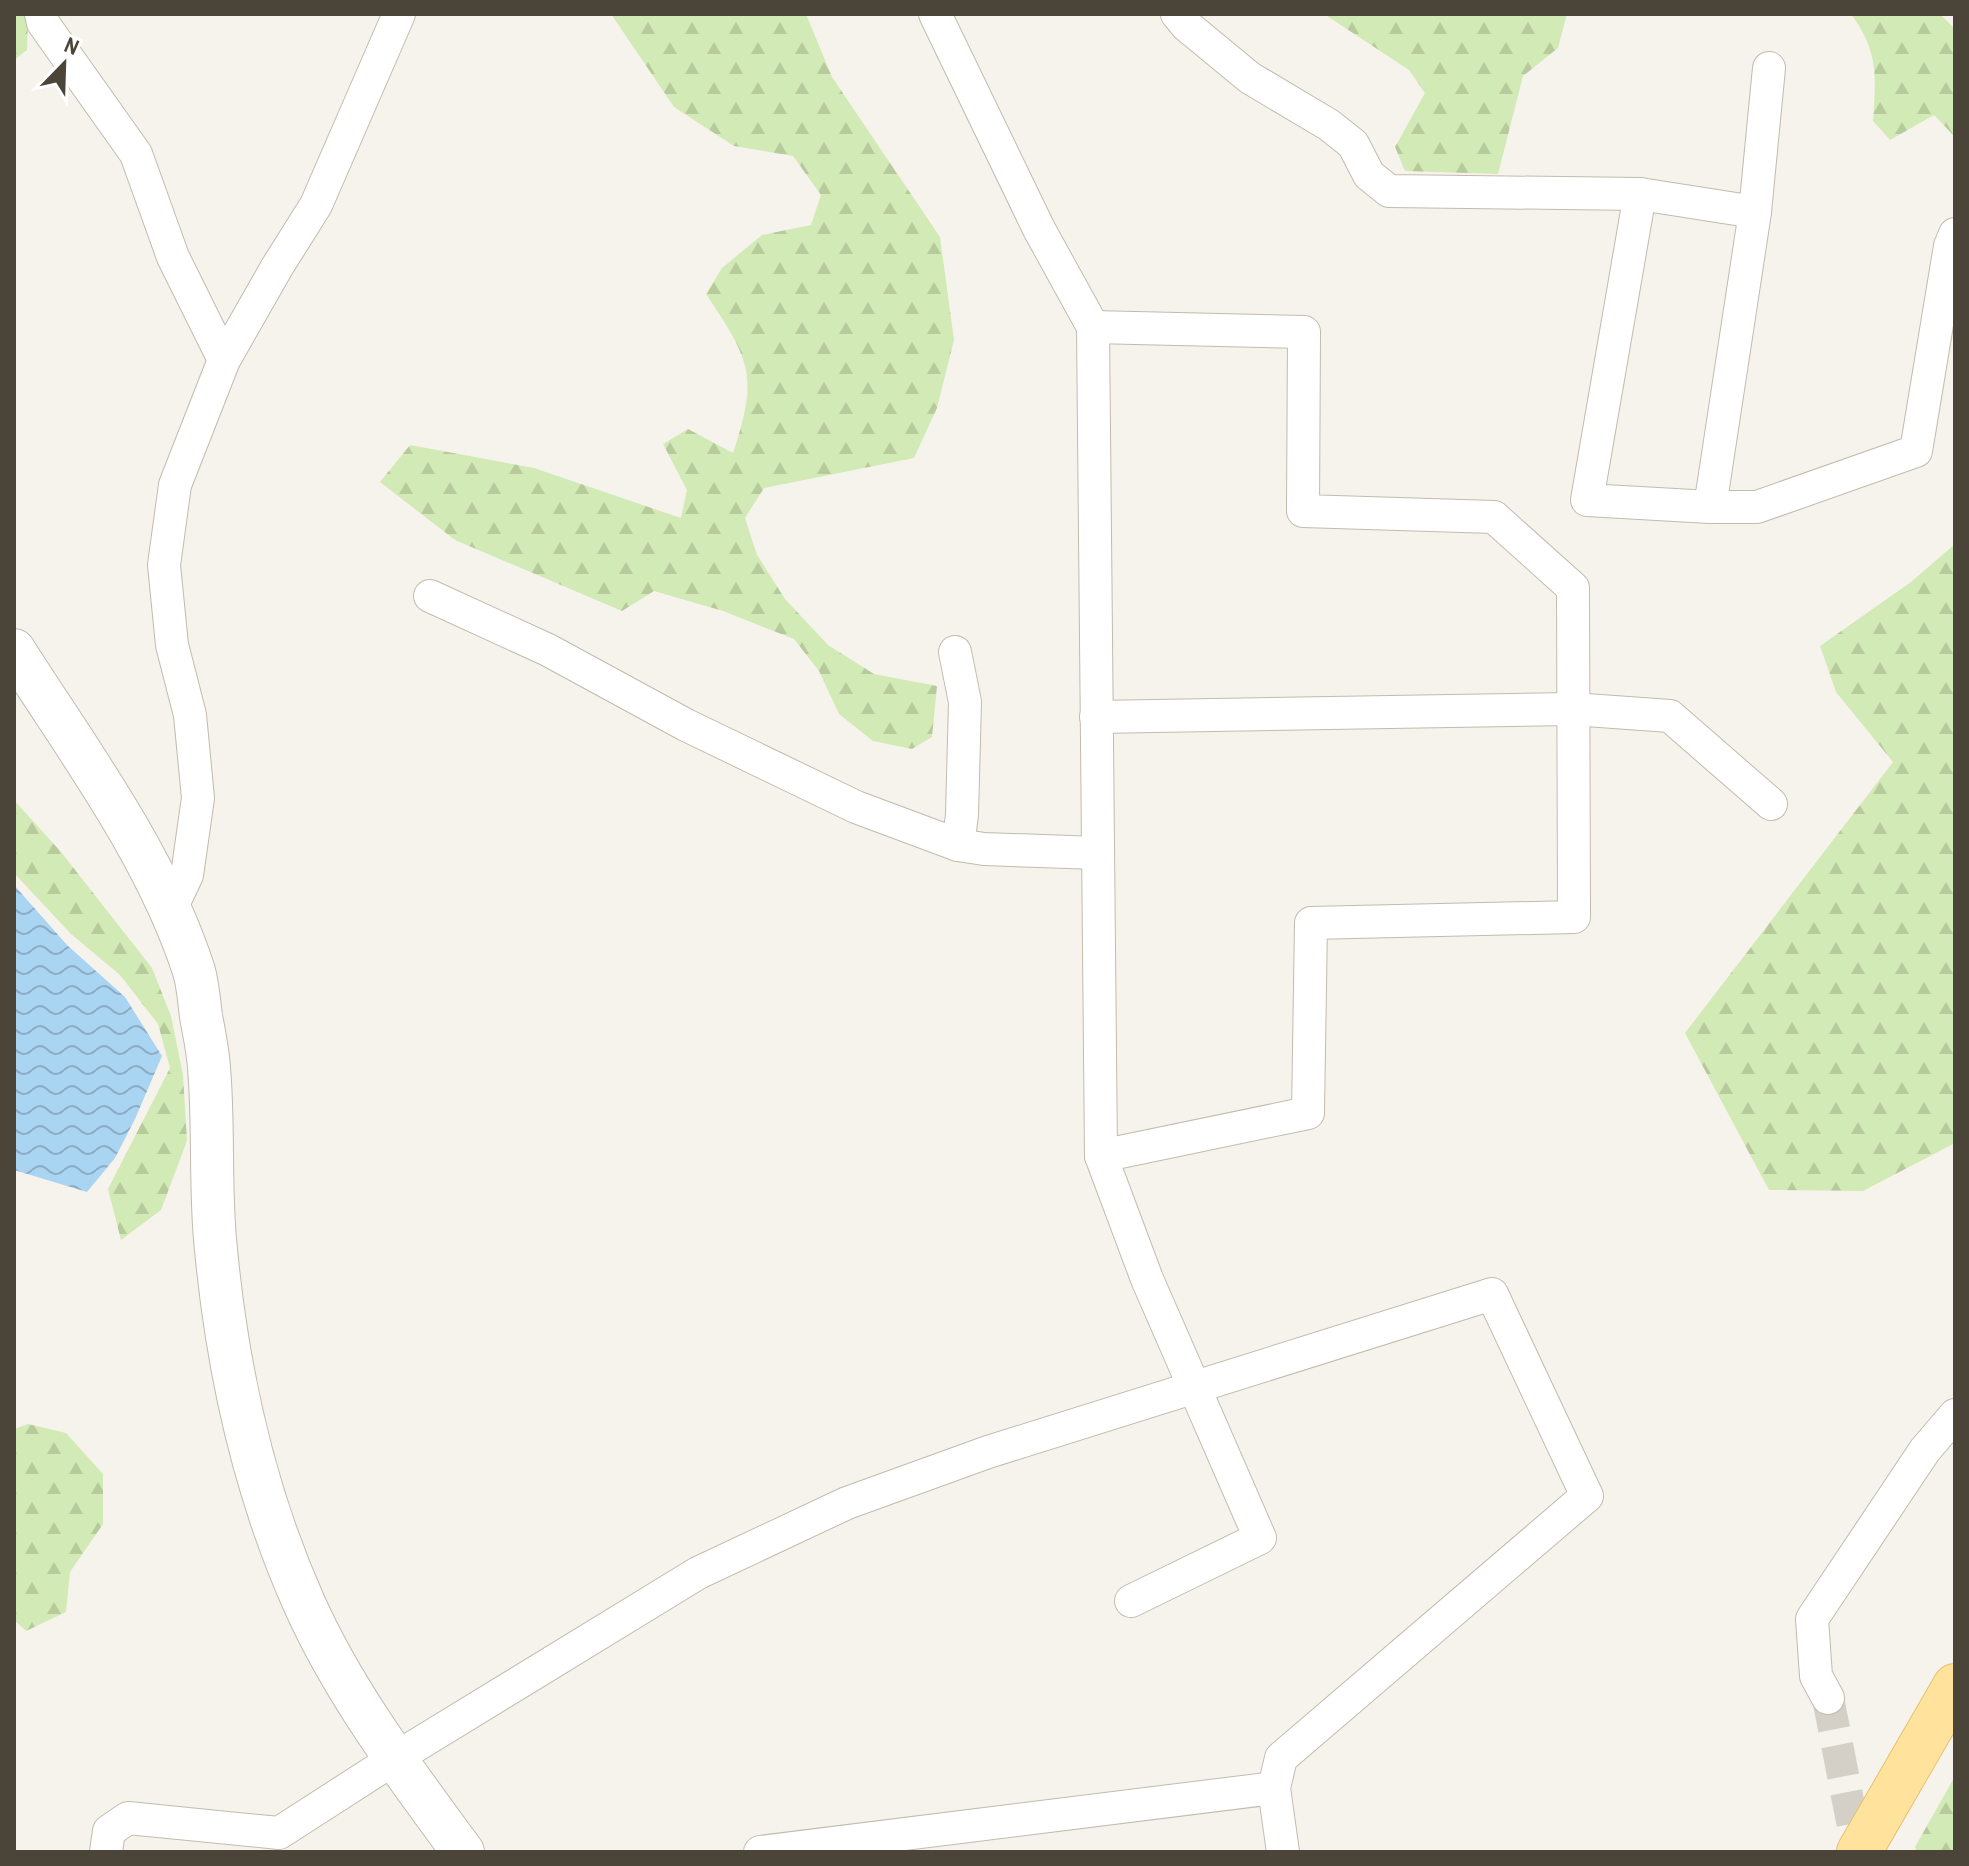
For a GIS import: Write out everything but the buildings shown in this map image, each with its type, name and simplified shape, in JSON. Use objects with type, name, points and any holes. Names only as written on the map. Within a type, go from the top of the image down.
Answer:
[{"type":"main road","points":[[1859,1852],[1955,1686]]},
{"type":"street","points":[[41,14],[43,23],[136,154],[173,257],[224,360]]},
{"type":"street","points":[[170,911],[187,875],[198,798],[190,715],[172,645],[164,565],[175,485],[224,360],[316,205],[399,14]]},
{"type":"street","points":[[935,14],[1039,229],[1093,327],[1101,1156],[1147,1279],[1260,1538],[1131,1601]]},
{"type":"street","points":[[1177,14],[1187,26],[1250,78],[1329,125],[1353,144],[1369,175],[1389,191],[1640,194],[1755,212]]},
{"type":"street","points":[[1710,507],[1755,212],[1769,68]]},
{"type":"street","points":[[1640,194],[1587,500],[1757,507],[1916,451],[1950,246],[1955,234]]},
{"type":"street","points":[[1093,327],[1304,332],[1303,511],[1494,517],[1573,588],[1574,917],[1311,923],[1308,1113],[1101,1156]]},
{"type":"street","points":[[430,596],[548,650],[686,725],[856,807],[958,845],[984,849],[1098,853]]},
{"type":"street","points":[[14,650],[129,830],[170,911],[195,973],[209,1067],[214,1238],[229,1357],[254,1459],[280,1541],[304,1603],[338,1667],[394,1759],[463,1852]]},
{"type":"street","points":[[955,652],[965,702],[962,815],[958,845]]},
{"type":"street","points":[[1096,717],[1572,709],[1670,716],[1771,804]]},
{"type":"street","points":[[106,1852],[109,1831],[128,1818],[279,1833],[698,1573],[847,1503],[988,1452],[1492,1294],[1587,1496],[1281,1758],[1274,1788],[1283,1852]]},
{"type":"street","points":[[1828,1698],[1816,1676],[1812,1619],[1925,1450],[1955,1415]]},
{"type":"street","points":[[760,1852],[1274,1788]]},
{"type":"green space","points":[[14,14],[28,14],[27,50],[14,60]]},
{"type":"green space","points":[[611,14],[806,14],[832,77],[940,237],[954,340],[937,408],[914,458],[764,488],[745,518],[757,555],[785,599],[828,645],[874,674],[937,686],[932,737],[912,749],[873,741],[839,714],[819,671],[794,639],[723,611],[654,591],[622,611],[455,540],[380,482],[410,445],[534,468],[681,518],[687,490],[663,444],[688,429],[733,453],[746,405],[746,369],[732,336],[706,294],[722,268],[762,235],[811,225],[821,195],[793,156],[734,146],[674,107]]},
{"type":"green space","points":[[1324,14],[1567,14],[1558,48],[1523,76],[1498,174],[1405,171],[1395,147],[1425,93],[1409,70]]},
{"type":"green space","points":[[1851,14],[1940,14],[1955,29],[1955,137],[1934,115],[1890,140],[1873,121],[1874,65],[1867,41]]},
{"type":"green space","points":[[1955,544],[1955,1143],[1863,1191],[1769,1190],[1685,1033],[1893,762],[1836,692],[1820,646],[1911,582]]},
{"type":"green space","points":[[14,800],[61,852],[152,968],[171,1016],[183,1075],[187,1141],[161,1210],[121,1240],[108,1189],[170,1068],[158,1024],[120,975],[71,934],[14,873]]},
{"type":"green space","points":[[28,1424],[66,1433],[103,1474],[103,1524],[70,1572],[66,1612],[26,1631],[14,1620],[14,1429]]},
{"type":"green space","points":[[1955,1776],[1955,1852],[1917,1852],[1915,1847]]},
{"type":"water","points":[[14,885],[67,945],[125,997],[162,1056],[115,1158],[87,1192],[14,1170]]},
{"type":"tunnel","points":[[1828,1698],[1858,1852]]}]
